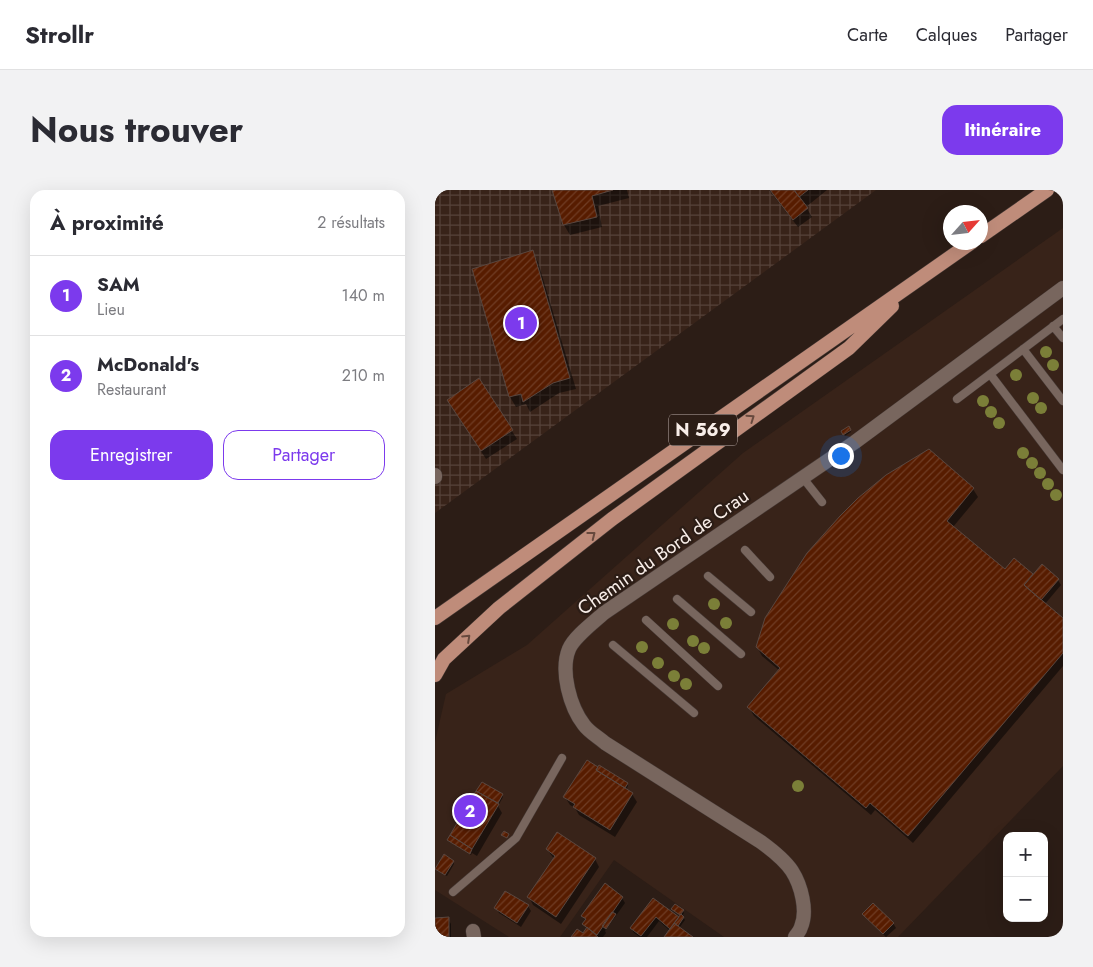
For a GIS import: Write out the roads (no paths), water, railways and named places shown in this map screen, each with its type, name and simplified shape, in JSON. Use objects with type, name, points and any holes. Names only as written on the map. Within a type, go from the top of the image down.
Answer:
[{"type":"main road","points":[[988,231],[1047,190]]},
{"type":"main road","name":"N 569","points":[[435,618],[960,250]]},
{"type":"main road","name":"N 569","points":[[435,675],[445,659],[499,608],[612,519],[849,348],[923,276]]},
{"type":"main road","name":"N 569","points":[[435,607],[521,558]]},
{"type":"street","name":"Chemin du Bord de Crau","points":[[795,937],[802,927],[804,905],[800,886],[792,871],[761,842],[605,743],[584,726],[566,684],[565,667],[569,648],[604,613],[855,442],[1063,288]]},
{"type":"lane","points":[[957,399],[1063,319]]},
{"type":"lane","points":[[1053,326],[1063,338]]},
{"type":"lane","points":[[1023,349],[1063,401]]},
{"type":"lane","points":[[990,374],[1063,470]]},
{"type":"lane","points":[[803,478],[822,502]]},
{"type":"lane","points":[[745,550],[770,577]]},
{"type":"lane","points":[[709,576],[751,612]]},
{"type":"lane","points":[[677,599],[741,654]]},
{"type":"lane","points":[[646,620],[718,686]]},
{"type":"lane","points":[[613,645],[693,713]]},
{"type":"lane","points":[[453,892],[516,838],[562,758]]},
{"type":"place","name":"SAM","points":[[521,323]]},
{"type":"place","name":"McDonald's","points":[[470,811]]}]
